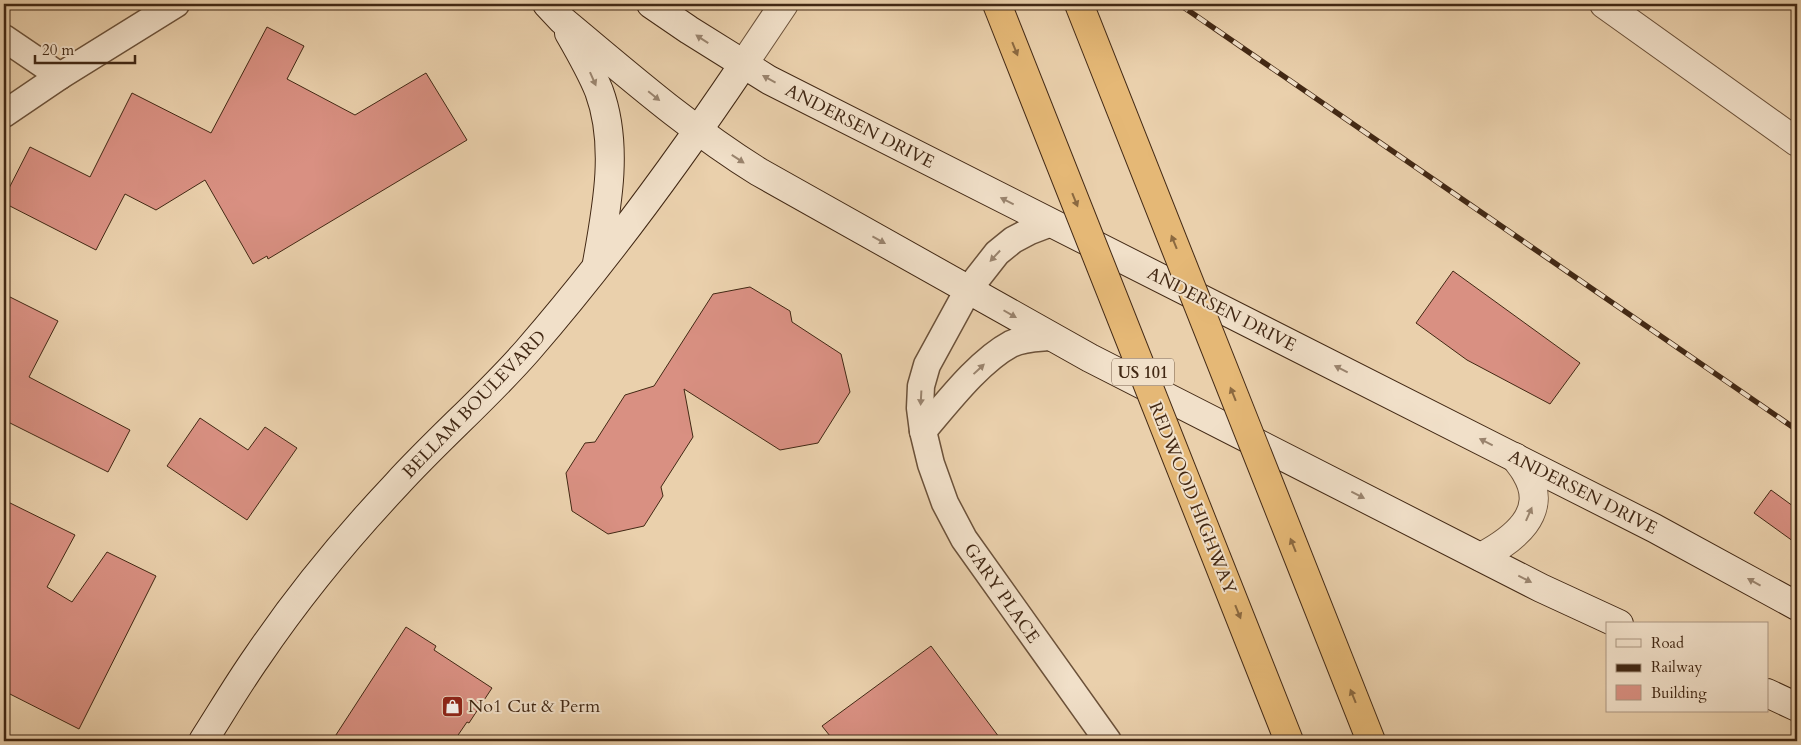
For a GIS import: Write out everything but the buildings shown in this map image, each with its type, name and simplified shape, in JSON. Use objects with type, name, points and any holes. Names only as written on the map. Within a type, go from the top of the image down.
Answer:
[{"type":"highway","name":"REDWOOD HIGHWAY","points":[[997,4],[1289,741]]},
{"type":"highway","points":[[1079,4],[1370,741]]},
{"type":"main road","name":"ANDERSEN DRIVE","points":[[652,4],[689,30],[769,80],[1654,528],[1797,606]]},
{"type":"main road","name":"BELLAM BOULEVARD","points":[[203,741],[256,658],[334,554],[397,483],[526,352],[596,268],[698,132],[784,4]]},
{"type":"main road","points":[[1604,4],[1797,142]]},
{"type":"main road","points":[[555,12],[698,132],[758,172],[1049,337],[1481,557],[1615,622]]},
{"type":"main road","points":[[555,12],[590,70],[605,113],[609,138],[610,167],[608,198],[596,268]]},
{"type":"main road","points":[[1481,557],[1508,542],[1528,519],[1533,505],[1533,490],[1527,473],[1515,457]]},
{"type":"main road","points":[[1768,693],[1797,707]]},
{"type":"street","points":[[4,114],[60,76],[176,4]]},
{"type":"street","points":[[4,38],[60,76]]},
{"type":"street","name":"GARY PLACE","points":[[1051,223],[1030,230],[1013,240],[998,253],[968,290],[927,365],[921,386],[920,408],[931,464],[945,503],[964,539],[1108,741]]},
{"type":"street","points":[[923,431],[972,376],[996,354],[1012,344],[1029,338],[1049,337]]},
{"type":"waterway","points":[[1656,741],[1663,741]]},
{"type":"railway","points":[[1179,4],[1797,430]]},
{"type":"place","name":"No1 Cut & Perm","points":[[452,706]]}]
